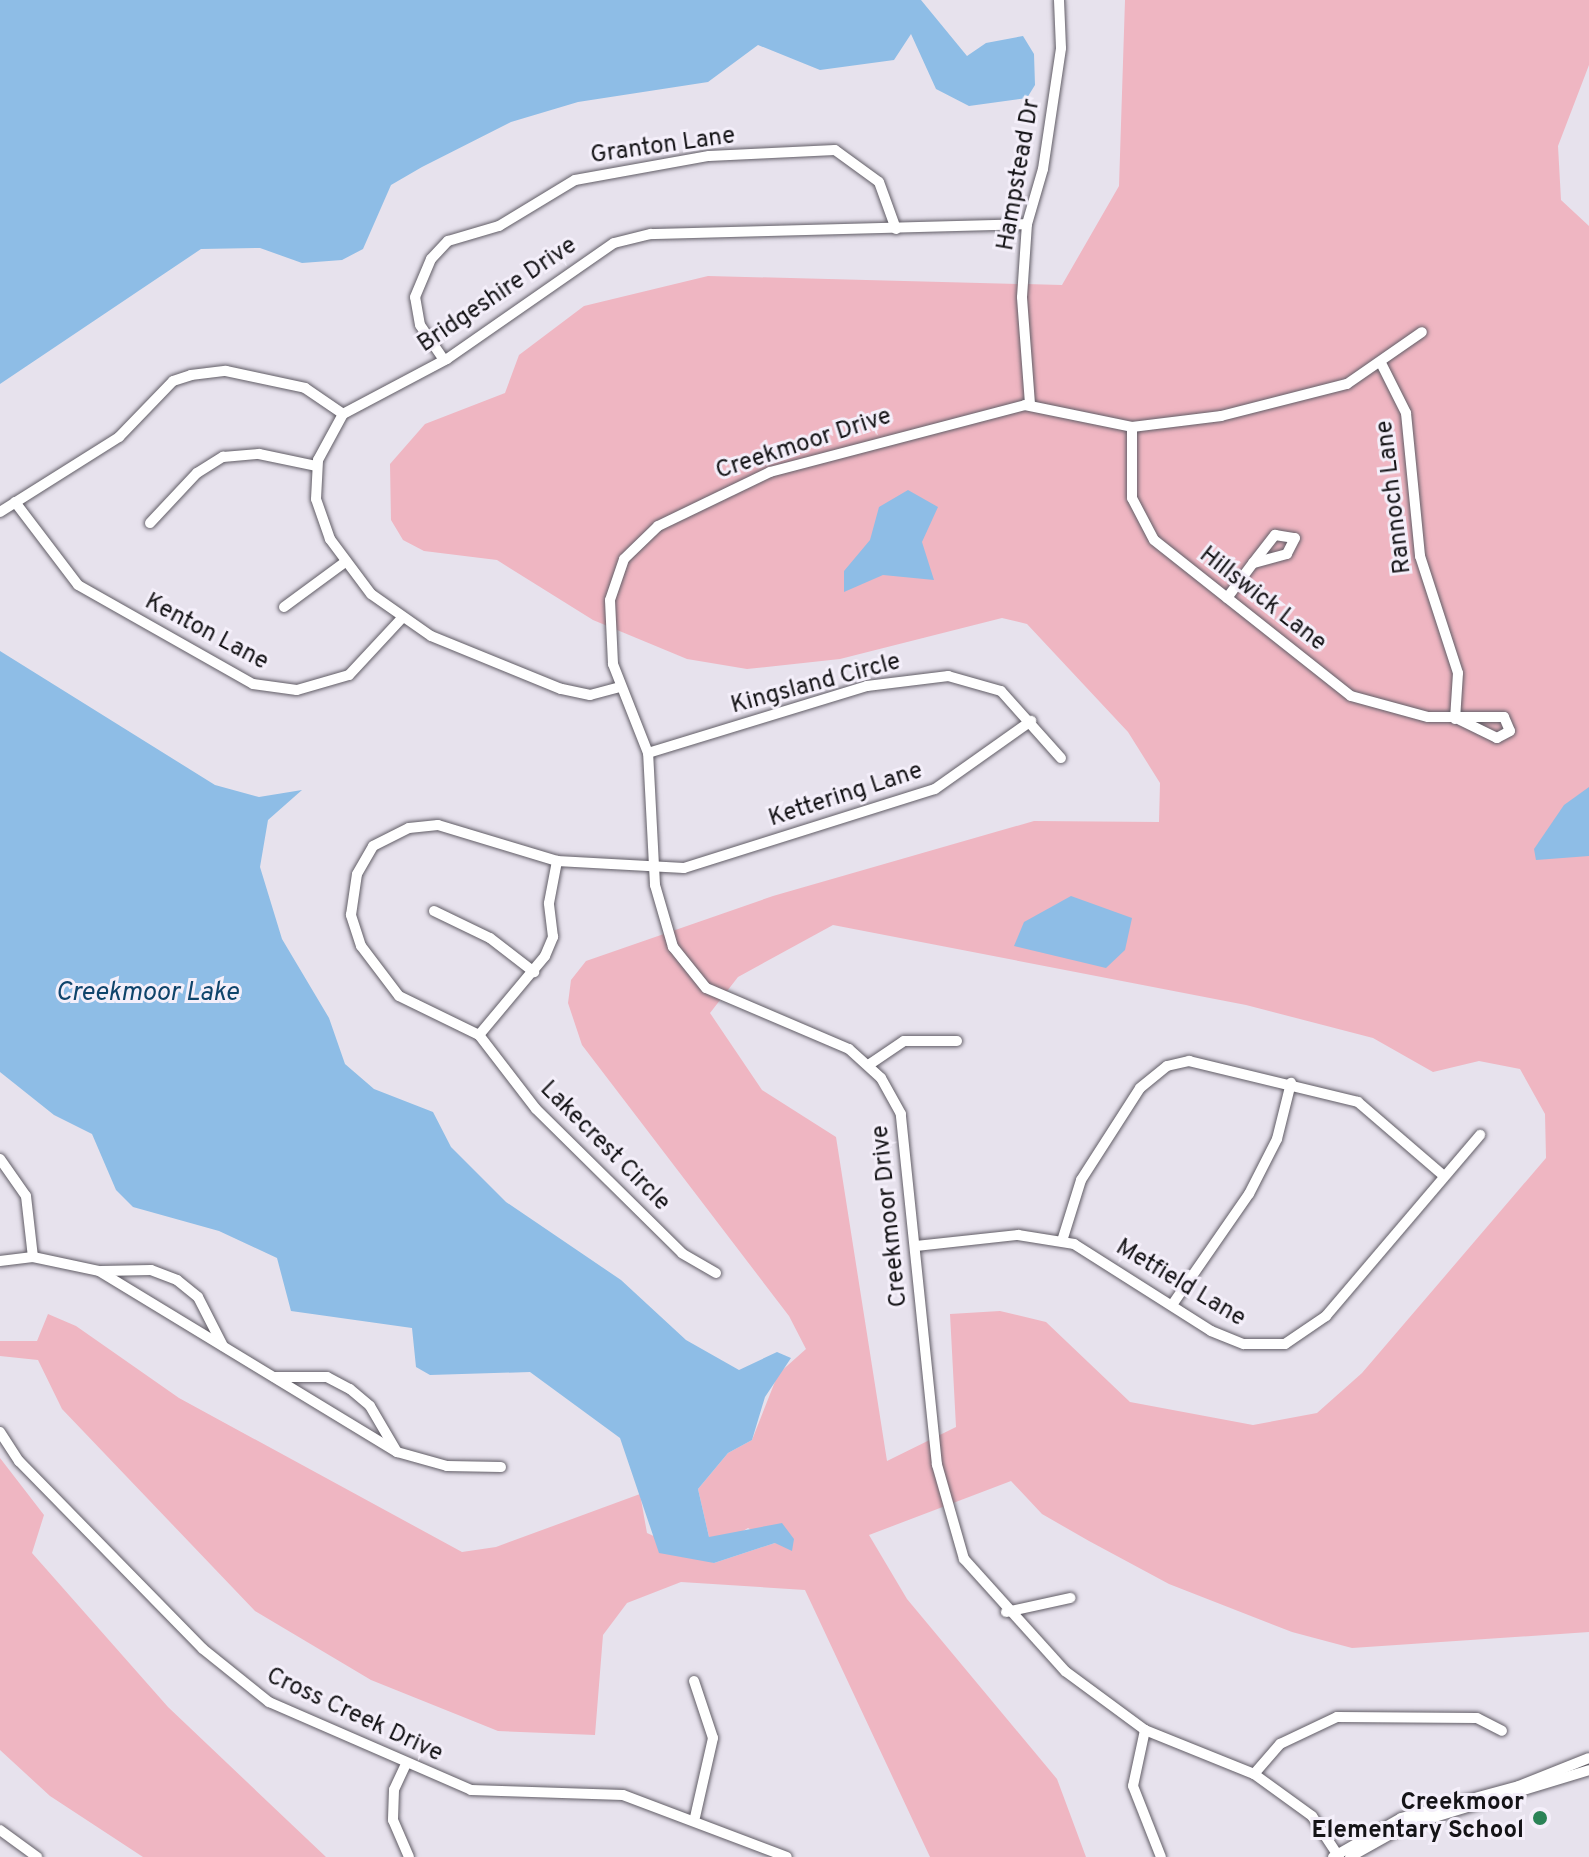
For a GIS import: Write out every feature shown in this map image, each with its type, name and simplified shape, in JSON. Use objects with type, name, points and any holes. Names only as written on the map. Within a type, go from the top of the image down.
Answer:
[{"type":"street","name":"Hampstead Dr","points":[[1030,404],[1022,297],[1027,224],[1040,195],[1061,48],[1059,0]]},
{"type":"street","name":"Granton Lane","points":[[444,360],[420,325],[415,297],[431,259],[448,241],[499,226],[575,180],[709,156],[835,150],[879,182],[896,229]]},
{"type":"street","name":"Bridgeshire Drive","points":[[343,414],[444,360],[614,243],[682,234],[1027,224]]},
{"type":"street","name":"Creekmoor Drive","points":[[1337,1856],[1312,1816],[1254,1774],[1145,1730],[1065,1671],[1006,1612],[964,1559],[942,1496],[901,1114],[870,1064],[827,1037],[706,988],[660,921],[648,753],[620,687],[610,600],[624,559],[658,526],[770,472],[1030,404],[1111,425],[1132,427],[1302,396],[1382,365],[1422,332]]},
{"type":"street","name":"Rannoch Lane","points":[[1382,365],[1406,413],[1422,568],[1458,673],[1457,719]]},
{"type":"street","points":[[0,512],[119,437],[173,381],[191,375],[226,371],[305,388],[343,414],[316,466],[322,521],[345,562],[401,619],[561,689],[590,695],[620,687]]},
{"type":"street","name":"Hillswick Lane","points":[[1132,427],[1132,498],[1140,519],[1154,540],[1351,696],[1457,719]]},
{"type":"street","points":[[150,523],[197,473],[223,457],[259,454],[316,466]]},
{"type":"street","name":"Kenton Lane","points":[[15,502],[78,585],[253,684],[297,690],[349,675],[401,619]]},
{"type":"street","points":[[284,607],[345,562]]},
{"type":"street","points":[[1227,598],[1253,563]]},
{"type":"street","name":"Kingsland Circle","points":[[648,753],[867,686],[948,676],[993,687],[1031,721],[1061,758]]},
{"type":"street","name":"Kettering Lane","points":[[656,869],[684,868],[935,789],[1031,721]]},
{"type":"street","name":"Lakecrest Circle","points":[[656,869],[557,861],[438,825],[409,828],[373,846],[357,874],[351,915],[361,946],[399,996],[479,1035],[536,1109],[682,1253],[716,1273]]},
{"type":"street","points":[[479,1035],[534,972],[553,937],[549,903],[557,861]]},
{"type":"street","points":[[434,911],[490,938],[534,972]]},
{"type":"street","points":[[870,1064],[904,1041],[957,1041]]},
{"type":"street","points":[[1062,1241],[1081,1180],[1150,1076],[1189,1061],[1291,1083],[1358,1102],[1444,1176]]},
{"type":"street","points":[[1172,1305],[1249,1194],[1277,1139],[1291,1083]]},
{"type":"street","name":"Metfield Lane","points":[[916,1246],[1018,1235],[1062,1241],[1236,1342],[1285,1344],[1326,1316],[1480,1135]]},
{"type":"street","points":[[0,1159],[26,1196],[33,1257]]},
{"type":"street","points":[[0,1261],[33,1257],[99,1271],[151,1270],[177,1280],[198,1297],[223,1346]]},
{"type":"street","points":[[99,1271],[397,1452],[447,1466],[501,1467]]},
{"type":"street","points":[[273,1377],[327,1377],[350,1389],[370,1406],[397,1452]]},
{"type":"street","name":"Cross Creek Drive","points":[[0,1432],[19,1461],[233,1677],[405,1766],[471,1790],[623,1795],[695,1817],[787,1857]]},
{"type":"street","points":[[1006,1612],[1070,1598]]},
{"type":"street","points":[[694,1681],[713,1738],[695,1817]]},
{"type":"street","points":[[1254,1774],[1280,1744],[1337,1717],[1477,1718],[1502,1731]]},
{"type":"street","points":[[1145,1730],[1133,1786],[1161,1857]]},
{"type":"street","points":[[1337,1856],[1401,1818],[1519,1786],[1589,1758]]},
{"type":"street","points":[[405,1766],[394,1790],[393,1820],[409,1857]]},
{"type":"street","points":[[1350,1857],[1405,1826],[1589,1770]]},
{"type":"street","points":[[0,1830],[37,1857]]},
{"type":"shaded area","points":[[1125,0],[1589,0],[1589,65],[1558,146],[1561,200],[1589,226],[1589,1632],[1352,1648],[1292,1632],[1169,1584],[1042,1514],[1011,1481],[869,1535],[907,1599],[1057,1779],[1086,1857],[930,1857],[805,1590],[681,1582],[627,1603],[603,1635],[595,1735],[498,1731],[371,1680],[255,1611],[62,1409],[38,1360],[0,1356],[0,1341],[37,1341],[48,1314],[76,1326],[179,1398],[462,1552],[496,1547],[640,1494],[647,1533],[714,1563],[775,1543],[748,1528],[730,1539],[709,1537],[698,1489],[728,1453],[752,1440],[778,1374],[806,1349],[789,1316],[582,1045],[568,1003],[571,980],[586,961],[773,896],[1034,821],[1159,822],[1160,783],[1128,732],[1027,624],[1002,618],[840,659],[747,669],[687,659],[593,620],[497,560],[424,551],[403,540],[391,520],[390,464],[425,424],[505,393],[519,355],[584,306],[708,276],[1062,285],[1119,186]],"holes":[[[833,925],[1246,1005],[1373,1038],[1433,1072],[1479,1061],[1520,1069],[1545,1114],[1546,1158],[1362,1373],[1317,1413],[1253,1425],[1130,1402],[1046,1322],[1000,1311],[950,1314],[956,1427],[887,1461],[836,1137],[762,1090],[710,1013],[738,977]]]},
{"type":"shaded area","points":[[0,1458],[44,1515],[32,1553],[168,1707],[326,1857],[143,1857],[50,1796],[0,1750]]},
{"type":"water","points":[[0,0],[921,0],[967,56],[986,43],[1023,36],[1034,54],[1035,85],[1027,98],[969,106],[936,89],[911,34],[894,60],[820,70],[758,45],[708,82],[578,102],[511,122],[422,167],[391,185],[363,249],[342,260],[302,263],[260,248],[201,249],[0,384]]},
{"type":"water","points":[[908,490],[938,507],[922,542],[934,580],[883,575],[844,592],[844,571],[870,540],[879,507]]},
{"type":"water","name":"Creekmoor Lake","points":[[0,651],[215,785],[259,797],[302,790],[268,820],[260,867],[282,939],[329,1018],[345,1064],[374,1089],[433,1112],[451,1147],[506,1202],[621,1280],[686,1340],[739,1370],[777,1352],[791,1358],[765,1397],[752,1440],[728,1453],[698,1489],[709,1537],[782,1523],[794,1539],[792,1551],[775,1543],[714,1563],[659,1553],[620,1438],[530,1372],[430,1375],[416,1367],[412,1328],[291,1311],[277,1258],[219,1231],[133,1207],[116,1190],[92,1134],[54,1115],[0,1072]]},
{"type":"water","points":[[1589,787],[1589,856],[1536,860],[1534,849],[1564,805]]},
{"type":"water","points":[[1071,896],[1132,918],[1125,950],[1106,968],[1014,946],[1024,922]]},
{"type":"place","name":"Creekmoor Elementary School","points":[[1540,1818]]}]
